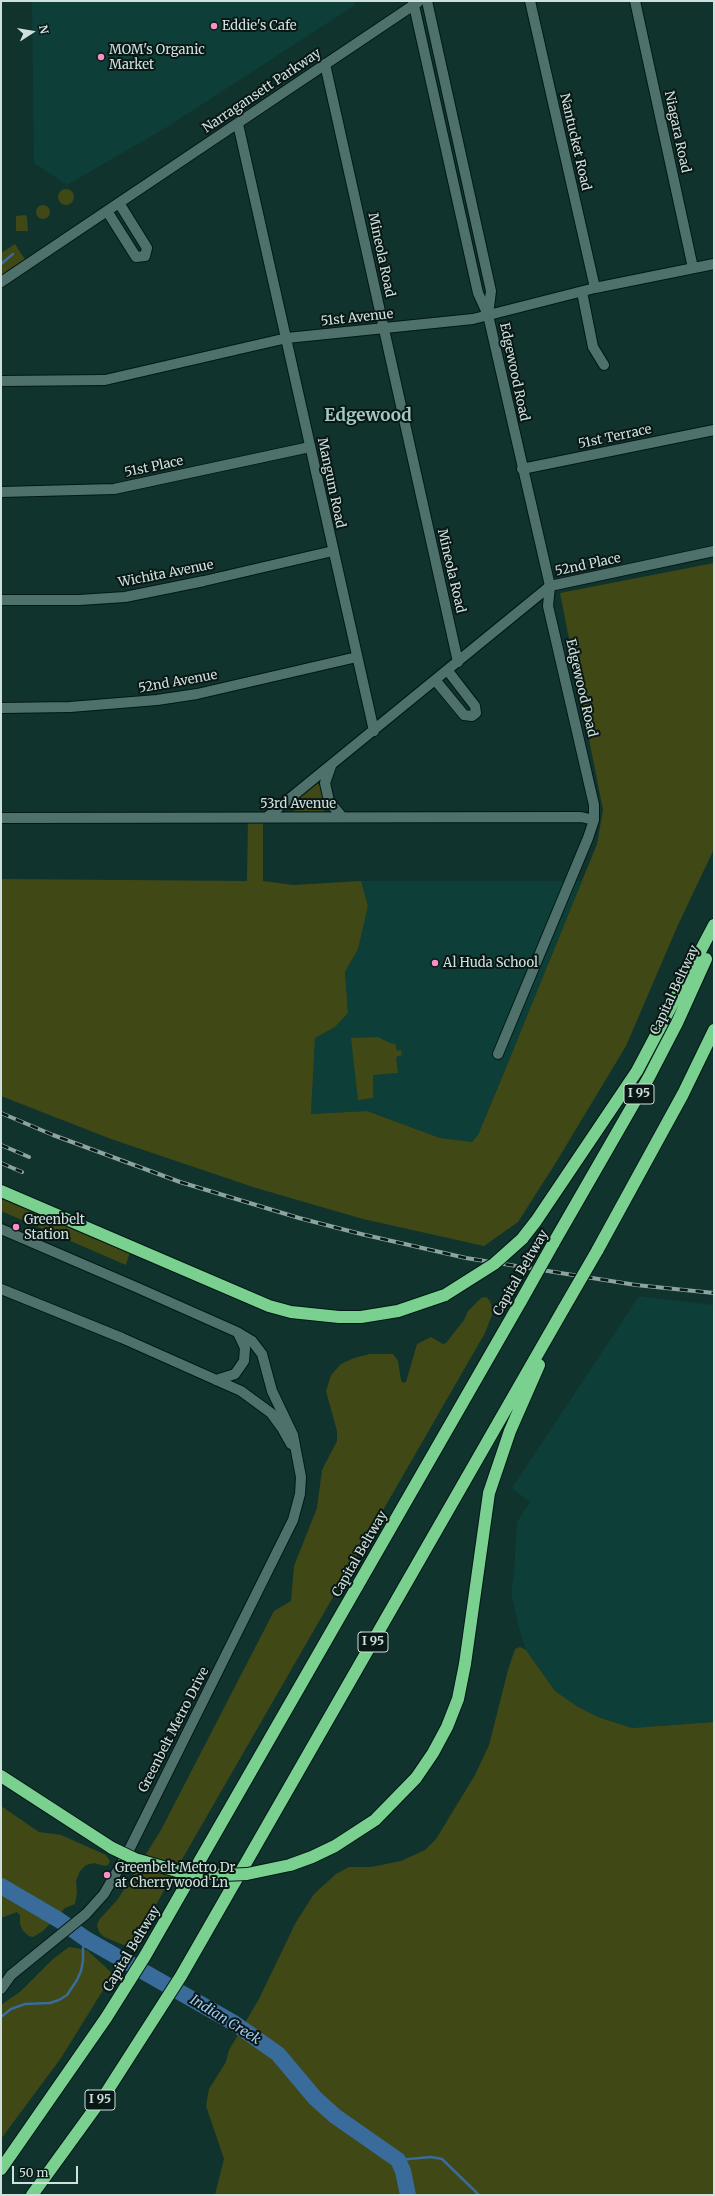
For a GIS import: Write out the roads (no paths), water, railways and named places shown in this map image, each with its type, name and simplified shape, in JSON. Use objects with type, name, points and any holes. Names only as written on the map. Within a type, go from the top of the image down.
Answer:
[{"type":"highway","points":[[1,1191],[269,1306],[291,1312],[339,1318],[361,1317],[398,1311],[445,1295],[494,1264],[522,1239],[545,1209],[637,1070],[714,925]]},
{"type":"highway","name":"Capital Beltway","points":[[1,2169],[73,2066],[145,1956],[649,1077],[677,1023],[714,937]]},
{"type":"highway","name":"I 95","points":[[32,2195],[106,2093],[181,1976],[564,1308],[683,1094],[714,1030]]},
{"type":"highway","points":[[1,1776],[112,1848],[135,1859],[177,1871],[211,1875],[247,1874],[290,1865],[335,1846],[375,1820],[397,1800],[416,1778],[433,1753],[447,1727],[458,1699],[476,1590],[489,1493],[498,1464],[564,1308]]},
{"type":"street","name":"Edgewood Road","points":[[427,1],[491,290],[488,315]]},
{"type":"street","name":"Nantucket Road","points":[[530,1],[595,288]]},
{"type":"street","name":"Niagara Road","points":[[635,1],[693,268]]},
{"type":"street","name":"Edgewood Road","points":[[416,2],[478,293],[488,315],[522,469],[550,586],[548,606],[594,805],[594,820],[575,871],[498,1054]]},
{"type":"street","name":"Narragansett Parkway","points":[[1,282],[238,124],[416,2]]},
{"type":"street","name":"Mineola Road","points":[[325,64],[458,662]]},
{"type":"street","name":"Mangum Road","points":[[238,124],[374,731]]},
{"type":"street","points":[[107,211],[136,256],[145,256],[147,248],[119,203]]},
{"type":"street","name":"51st Avenue","points":[[1,381],[105,380],[287,338],[473,319],[595,288],[714,264]]},
{"type":"street","points":[[582,292],[593,347],[604,364]]},
{"type":"street","name":"51st Terrace","points":[[522,469],[714,430]]},
{"type":"street","name":"51st Place","points":[[1,492],[114,489],[310,446]]},
{"type":"street","name":"Wichita Avenue","points":[[1,600],[79,600],[125,596],[204,581],[333,551]]},
{"type":"street","name":"52nd Place","points":[[268,818],[550,586],[714,551]]},
{"type":"street","name":"52nd Avenue","points":[[1,708],[77,707],[157,700],[197,694],[357,657]]},
{"type":"street","points":[[436,681],[464,715],[472,716],[476,714],[475,706],[448,671]]},
{"type":"street","points":[[331,765],[325,783],[329,801],[342,817]]},
{"type":"street","name":"53rd Avenue","points":[[1,818],[582,817],[594,820]]},
{"type":"street","points":[[1,1229],[237,1332],[252,1341],[262,1354],[272,1391],[293,1435],[299,1461]]},
{"type":"street","points":[[1,1289],[122,1338],[250,1396],[271,1413],[282,1428],[299,1461]]},
{"type":"street","points":[[216,1380],[235,1374],[244,1361],[245,1348],[237,1332]]},
{"type":"street","name":"Greenbelt Metro Drive","points":[[1,1989],[6,1977],[86,1914],[104,1894],[126,1856],[293,1520],[300,1494],[301,1477],[299,1461]]},
{"type":"waterway","points":[[1,264],[13,254]]},
{"type":"waterway","name":"Indian Creek","points":[[1,1886],[59,1920],[86,1939],[234,2023],[278,2054],[315,2098],[335,2116],[398,2160],[403,2171],[408,2195]]},
{"type":"waterway","points":[[1,2017],[11,2009],[25,2004],[50,2003],[67,1995],[81,1971],[83,1948],[86,1939]]},
{"type":"waterway","points":[[398,2160],[431,2157],[442,2159],[479,2195]]},
{"type":"railway","points":[[1,1113],[53,1135],[180,1182],[299,1218],[361,1234],[466,1258],[636,1285],[714,1293]]},
{"type":"railway","points":[[1,1145],[29,1157]]},
{"type":"railway","points":[[1,1163],[22,1172]]},
{"type":"place","name":"Eddie's Cafe","points":[[214,26]]},
{"type":"place","name":"MOM's Organic Market","points":[[101,57]]},
{"type":"place","name":"Al Huda School","points":[[435,963]]},
{"type":"place","name":"Greenbelt Station","points":[[16,1227]]},
{"type":"place","name":"Greenbelt Metro Dr at Cherrywood Ln","points":[[107,1875]]},
{"type":"district","name":"Edgewood","points":[[368,416]]}]
